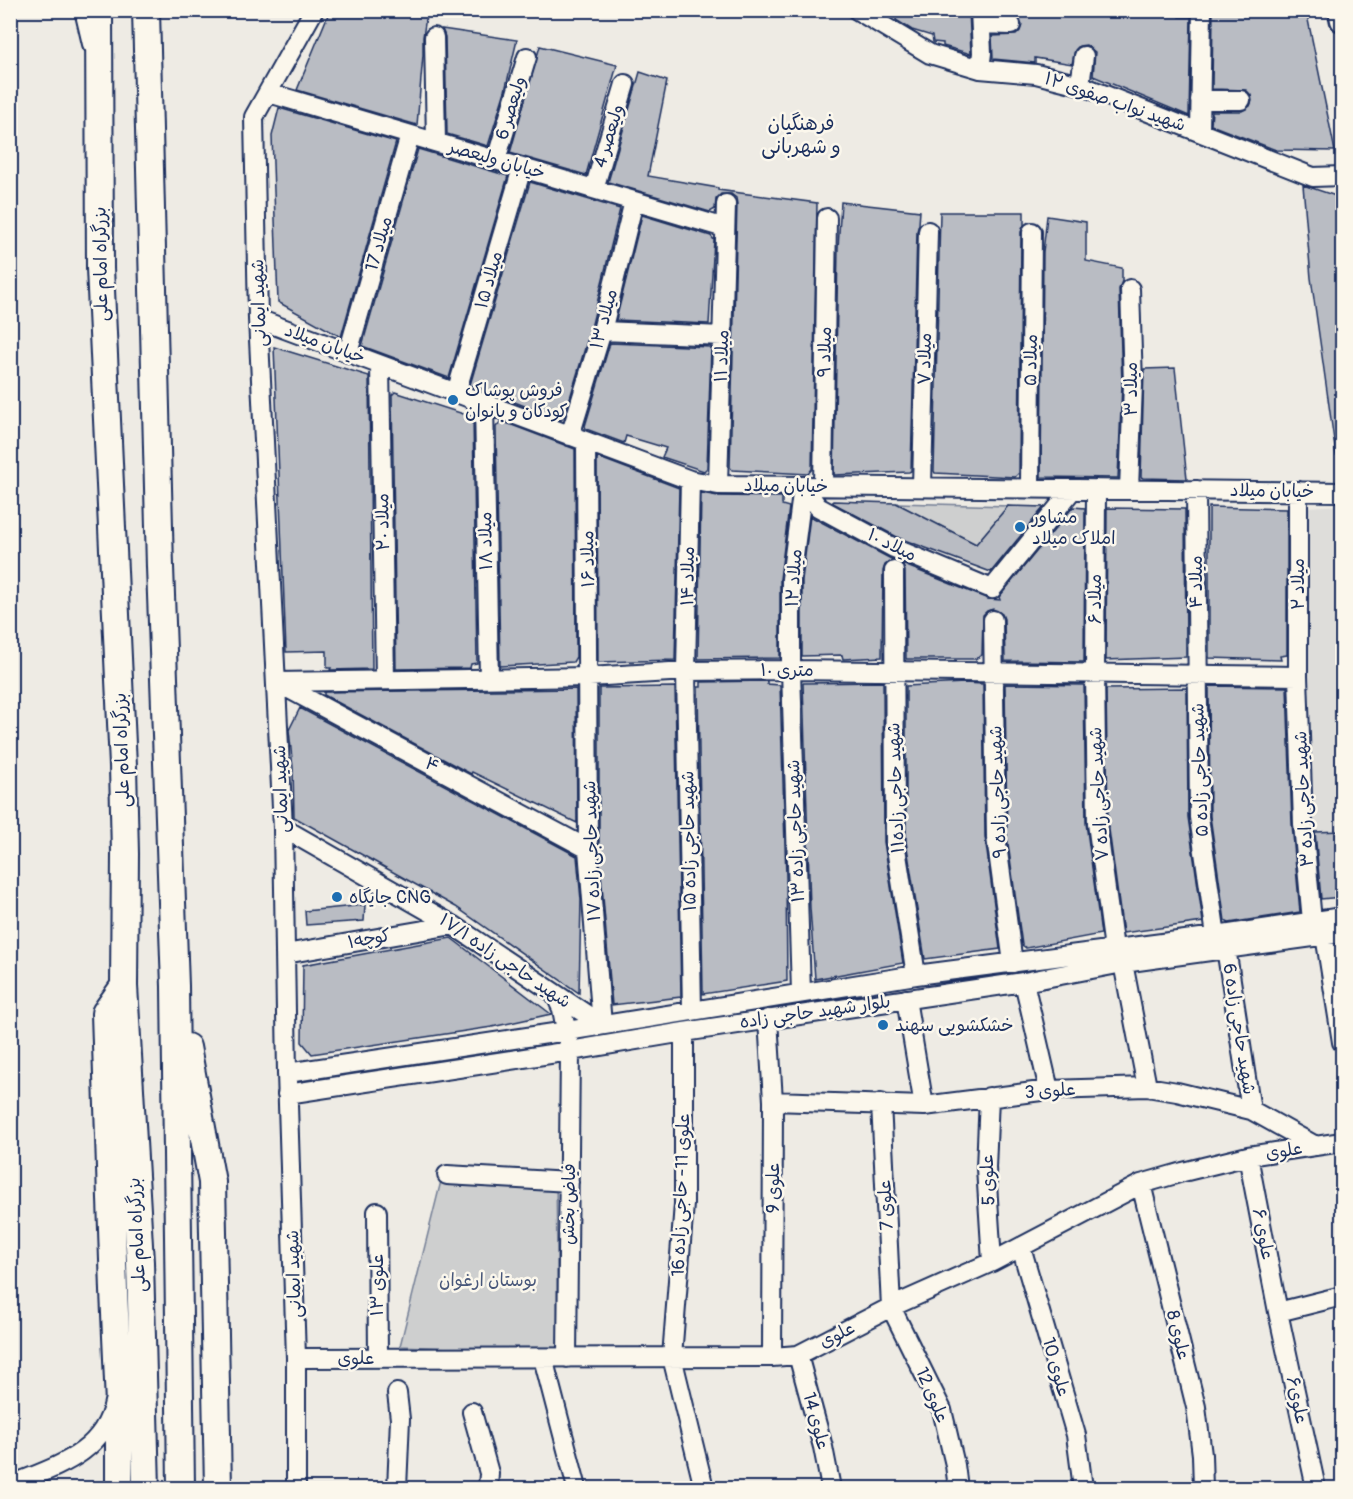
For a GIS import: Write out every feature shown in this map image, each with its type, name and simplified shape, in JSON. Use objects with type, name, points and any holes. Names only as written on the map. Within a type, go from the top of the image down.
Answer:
[{"type":"highway","name":"بزرگراه امام علی","points":[[99,10],[100,267],[124,788],[124,986],[140,1262],[146,1488]]},
{"type":"highway","points":[[146,10],[160,579],[176,986],[181,1488]]},
{"type":"highway","points":[[119,1488],[118,1379],[105,1013],[124,986]]},
{"type":"highway","points":[[176,986],[212,1182],[218,1488]]},
{"type":"main road","points":[[1340,10],[1342,20]]},
{"type":"street","points":[[84,10],[99,75]]},
{"type":"street","points":[[269,93],[314,10]]},
{"type":"street","name":"شهید نواب صفوی ۱۲","points":[[857,10],[888,19],[930,54],[980,69],[1036,74],[1080,86],[1314,177],[1342,176]]},
{"type":"street","points":[[1200,131],[1202,10]]},
{"type":"street","points":[[980,69],[980,17],[1011,25]]},
{"type":"street","points":[[434,37],[436,142]]},
{"type":"street","points":[[1080,86],[1084,56]]},
{"type":"street","name":"ولیعصر 6","points":[[496,160],[527,57]]},
{"type":"street","name":"ولیعصر 4","points":[[594,189],[625,84]]},
{"type":"street","name":"خیابان ولیعصر","points":[[269,93],[724,228]]},
{"type":"street","name":"شهید ایمانی","points":[[269,93],[254,117],[258,319],[283,828],[287,1094],[296,1358],[296,1488]]},
{"type":"street","points":[[1200,100],[1241,100]]},
{"type":"street","name":"میلاد 17","points":[[348,353],[410,135]]},
{"type":"street","name":"میلاد ۱۵","points":[[456,393],[522,168]]},
{"type":"street","name":"میلاد ۱۳","points":[[578,439],[634,201]]},
{"type":"street","name":"میلاد ۱۱","points":[[718,485],[726,204]]},
{"type":"street","name":"میلاد ۹","points":[[823,486],[827,218]]},
{"type":"street","name":"میلاد ۷","points":[[922,487],[928,231]]},
{"type":"street","name":"میلاد ۵","points":[[1030,488],[1032,232]]},
{"type":"street","name":"میلاد ۳","points":[[1129,489],[1133,384],[1130,289]]},
{"type":"street","name":"خیابان میلاد","points":[[258,319],[690,480],[718,485],[1342,492]]},
{"type":"street","points":[[602,331],[723,336]]},
{"type":"street","name":"میلاد ۲۰","points":[[380,365],[385,680]]},
{"type":"street","name":"میلاد ۱۸","points":[[484,403],[489,678]]},
{"type":"street","name":"میلاد ۱۶","points":[[578,439],[589,677]]},
{"type":"street","name":"میلاد ۱۴","points":[[686,671],[690,480]]},
{"type":"street","name":"میلاد ۱۰","points":[[803,486],[818,507],[827,512],[894,548],[992,589],[1073,489]]},
{"type":"street","name":"میلاد ۱۲","points":[[791,670],[791,579],[803,486]]},
{"type":"street","name":"میلاد ۶","points":[[1095,674],[1096,489]]},
{"type":"street","name":"میلاد ۴","points":[[1196,490],[1197,674]]},
{"type":"street","name":"میلاد ۲","points":[[1298,491],[1298,676]]},
{"type":"street","name":"شهید حاجی زاده۱۱","points":[[894,571],[895,842],[916,975]]},
{"type":"street","name":"شهید حاجی زاده ۹","points":[[993,620],[996,837],[1013,963]]},
{"type":"street","name":"۱۰ متری","points":[[276,682],[589,677],[686,671],[791,670],[1298,676]]},
{"type":"street","name":"شهید حاجی زاده ۱۳","points":[[791,670],[801,992]]},
{"type":"street","name":"شهید حاجی زاده ۱۵","points":[[686,671],[692,1010]]},
{"type":"street","name":"شهید حاجی زاده ۷","points":[[1095,674],[1097,823],[1118,956],[1147,1087]]},
{"type":"street","name":"شهید حاجی زاده ۵","points":[[1197,674],[1199,817],[1221,942]]},
{"type":"street","name":"شهید حاجی زاده ۳","points":[[1298,676],[1303,824],[1312,921]]},
{"type":"street","name":"شهید حاجی زاده ۱۷","points":[[589,677],[588,849],[602,1025]]},
{"type":"street","name":"۴","points":[[276,682],[588,849]]},
{"type":"street","name":"شهید حاجی زاده ۱۷/۱","points":[[283,828],[453,925],[602,1025]]},
{"type":"street","name":"بلوار شهید حاجی زاده","points":[[1221,942],[1312,921],[1342,917]]},
{"type":"street","name":"کوچه۱","points":[[285,954],[453,925]]},
{"type":"street","points":[[1334,934],[1342,1042]]},
{"type":"street","name":"بلوار شهید حاجی زاده","points":[[287,1073],[916,975],[1013,963],[1118,956],[1221,942],[1334,934]]},
{"type":"street","name":"شهید حاجی زاده 6","points":[[1221,942],[1251,1110]]},
{"type":"street","name":"بلوار شهید حاجی زاده","points":[[287,1094],[768,1019],[1024,982],[1118,956]]},
{"type":"street","points":[[1024,982],[1049,1090]]},
{"type":"street","name":"فیاض بخش","points":[[556,996],[562,1009],[570,1051],[567,1358]]},
{"type":"street","points":[[906,999],[924,1106]]},
{"type":"street","name":"علوی 9","points":[[768,1019],[773,1101],[772,1357]]},
{"type":"street","name":"علوی 11- حاجی زاده 16","points":[[684,1032],[684,1204],[672,1357],[704,1488]]},
{"type":"street","name":"علوی 3","points":[[773,1101],[924,1106],[1049,1090],[1147,1087],[1251,1110],[1316,1146]]},
{"type":"street","name":"علوی 5","points":[[989,1097],[986,1168],[992,1262]]},
{"type":"street","name":"علوی 7","points":[[881,1103],[891,1307]]},
{"type":"street","name":"علوی","points":[[296,1358],[772,1357],[798,1355],[891,1307],[992,1262],[1141,1184],[1248,1156],[1342,1142]]},
{"type":"street","name":"علوی ۶","points":[[1248,1156],[1278,1312]]},
{"type":"street","points":[[447,1175],[569,1182]]},
{"type":"street","name":"علوی 8","points":[[1141,1184],[1196,1407],[1202,1455],[1203,1488]]},
{"type":"street","name":"علوی ۱۳","points":[[377,1212],[378,1358]]},
{"type":"street","name":"علوی 10","points":[[1021,1247],[1076,1435],[1083,1488]]},
{"type":"street","points":[[1278,1312],[1342,1296]]},
{"type":"street","name":"علوی 12","points":[[891,1307],[942,1410],[958,1488]]},
{"type":"street","name":"علوی۶","points":[[1278,1312],[1316,1488]]},
{"type":"street","name":"علوی 14","points":[[798,1355],[823,1447],[831,1488]]},
{"type":"street","points":[[543,1358],[577,1488]]},
{"type":"street","points":[[16,1485],[82,1454],[100,1436],[111,1414],[118,1379]]},
{"type":"street","points":[[397,1393],[400,1419],[397,1488]]},
{"type":"street","points":[[472,1412],[489,1473],[488,1488]]},
{"type":"shaded area","points":[[1342,505],[1342,831],[1310,832],[1307,507]]},
{"type":"green space","points":[[896,503],[1008,506],[978,545]]},
{"type":"green space","name":"بوستان ارغوان","points":[[556,1173],[558,1352],[400,1346],[442,1177]]},
{"type":"building","points":[[330,10],[427,10],[417,125],[297,90]]},
{"type":"building","points":[[896,10],[969,10],[971,54],[943,46],[943,43],[933,42],[932,36],[912,30],[896,20]]},
{"type":"building","points":[[991,10],[1179,10],[1179,17],[1191,17],[1189,116],[1093,76],[1095,52],[1086,45],[1079,46],[1075,50],[1072,64],[1035,58],[1035,63],[993,59],[992,36],[1016,35],[1022,25],[1016,15],[991,13]]},
{"type":"building","points":[[1213,10],[1306,10],[1335,151],[1276,150],[1211,125],[1212,111],[1242,111],[1250,106],[1252,101],[1251,95],[1246,90],[1212,89]]},
{"type":"building","points":[[442,29],[517,40],[505,91],[488,146],[447,134],[445,37]]},
{"type":"building","points":[[540,46],[617,65],[586,175],[510,153]]},
{"type":"building","points":[[640,72],[667,81],[648,176],[718,188],[718,190],[817,203],[812,469],[808,474],[732,470],[730,467],[736,198],[731,194],[721,194],[716,199],[715,209],[710,212],[608,182]]},
{"type":"building","points":[[279,108],[396,142],[341,337],[278,302],[272,136]]},
{"type":"building","points":[[418,149],[508,176],[449,378],[362,346]]},
{"type":"building","points":[[530,182],[620,209],[591,328],[564,418],[561,420],[470,385]]},
{"type":"building","points":[[1303,185],[1342,198],[1342,454],[1336,455],[1311,278]]},
{"type":"building","points":[[841,202],[920,211],[917,231],[911,471],[909,472],[834,475],[838,248]]},
{"type":"building","points":[[940,212],[1024,212],[1024,225],[1021,232],[1019,473],[1015,477],[935,473],[934,471]]},
{"type":"building","points":[[642,215],[711,236],[714,240],[709,324],[616,320]]},
{"type":"building","points":[[1047,216],[1086,222],[1086,261],[1122,268],[1122,281],[1119,289],[1122,384],[1118,478],[1041,477],[1043,252]]},
{"type":"building","points":[[610,343],[711,347],[707,468],[704,471],[662,457],[666,448],[626,436],[624,443],[586,429]]},
{"type":"building","points":[[274,347],[369,376],[372,669],[330,670],[331,668],[327,668],[327,651],[286,652]]},
{"type":"building","points":[[1175,368],[1187,479],[1143,478],[1141,477],[1144,369]]},
{"type":"building","points":[[395,392],[473,417],[477,663],[471,664],[470,668],[396,669],[392,395]]},
{"type":"building","points":[[501,421],[575,449],[576,657],[573,662],[500,666],[496,427]]},
{"type":"building","points":[[597,457],[679,488],[675,660],[598,662]]},
{"type":"building","points":[[701,493],[718,496],[782,497],[782,505],[789,507],[780,579],[780,658],[698,659]]},
{"type":"building","points":[[833,501],[896,503],[976,544],[1008,506],[1044,507],[991,572],[899,538]]},
{"type":"building","points":[[1073,507],[1085,508],[1084,662],[1005,661],[1004,619],[1002,614],[993,609],[983,615],[982,655],[975,659],[906,659],[905,571],[902,564],[988,599],[1000,600],[999,597]]},
{"type":"building","points":[[1209,507],[1287,509],[1287,655],[1280,656],[1281,660],[1209,658]]},
{"type":"building","points":[[1107,508],[1185,509],[1186,657],[1106,660]]},
{"type":"building","points":[[810,516],[893,560],[885,565],[883,571],[882,657],[843,659],[842,655],[802,656],[802,580]]},
{"type":"building","points":[[767,681],[767,684],[780,685],[787,981],[703,994],[698,687],[701,687],[701,682]]},
{"type":"building","points":[[883,682],[884,842],[903,963],[815,979],[810,908],[803,683]]},
{"type":"building","points":[[983,684],[985,837],[1000,949],[925,959],[906,841],[906,686]]},
{"type":"building","points":[[1005,684],[1084,685],[1086,823],[1101,934],[1026,948],[1022,945],[1007,836]]},
{"type":"building","points":[[1209,686],[1287,687],[1292,824],[1300,912],[1229,923],[1225,921],[1210,816]]},
{"type":"building","points":[[675,687],[681,997],[612,1005],[599,849],[599,688]]},
{"type":"building","points":[[1187,688],[1188,817],[1203,922],[1123,933],[1108,822],[1106,689]]},
{"type":"building","points":[[576,689],[577,823],[472,772],[471,774],[324,695],[324,692]]},
{"type":"building","points":[[300,708],[577,856],[581,900],[579,993],[456,907],[294,817],[293,768],[289,730]]},
{"type":"building","points":[[1342,831],[1342,897],[1321,899],[1315,832]]},
{"type":"building","points":[[365,905],[364,921],[306,925],[305,911]]},
{"type":"building","points":[[451,938],[551,1014],[492,1027],[312,1054],[302,1042],[303,965]]},
{"type":"place","name":"فروش پوشاک کودکان و بانوان","points":[[453,400]]},
{"type":"place","name":"مشاور املاک میلاد","points":[[1020,527]]},
{"type":"place","name":"جایگاه CNG","points":[[337,897]]},
{"type":"place","name":"خشکشویی سهند","points":[[883,1025]]},
{"type":"district","name":"فرهنگیان و شهربانی","points":[[801,134]]}]
